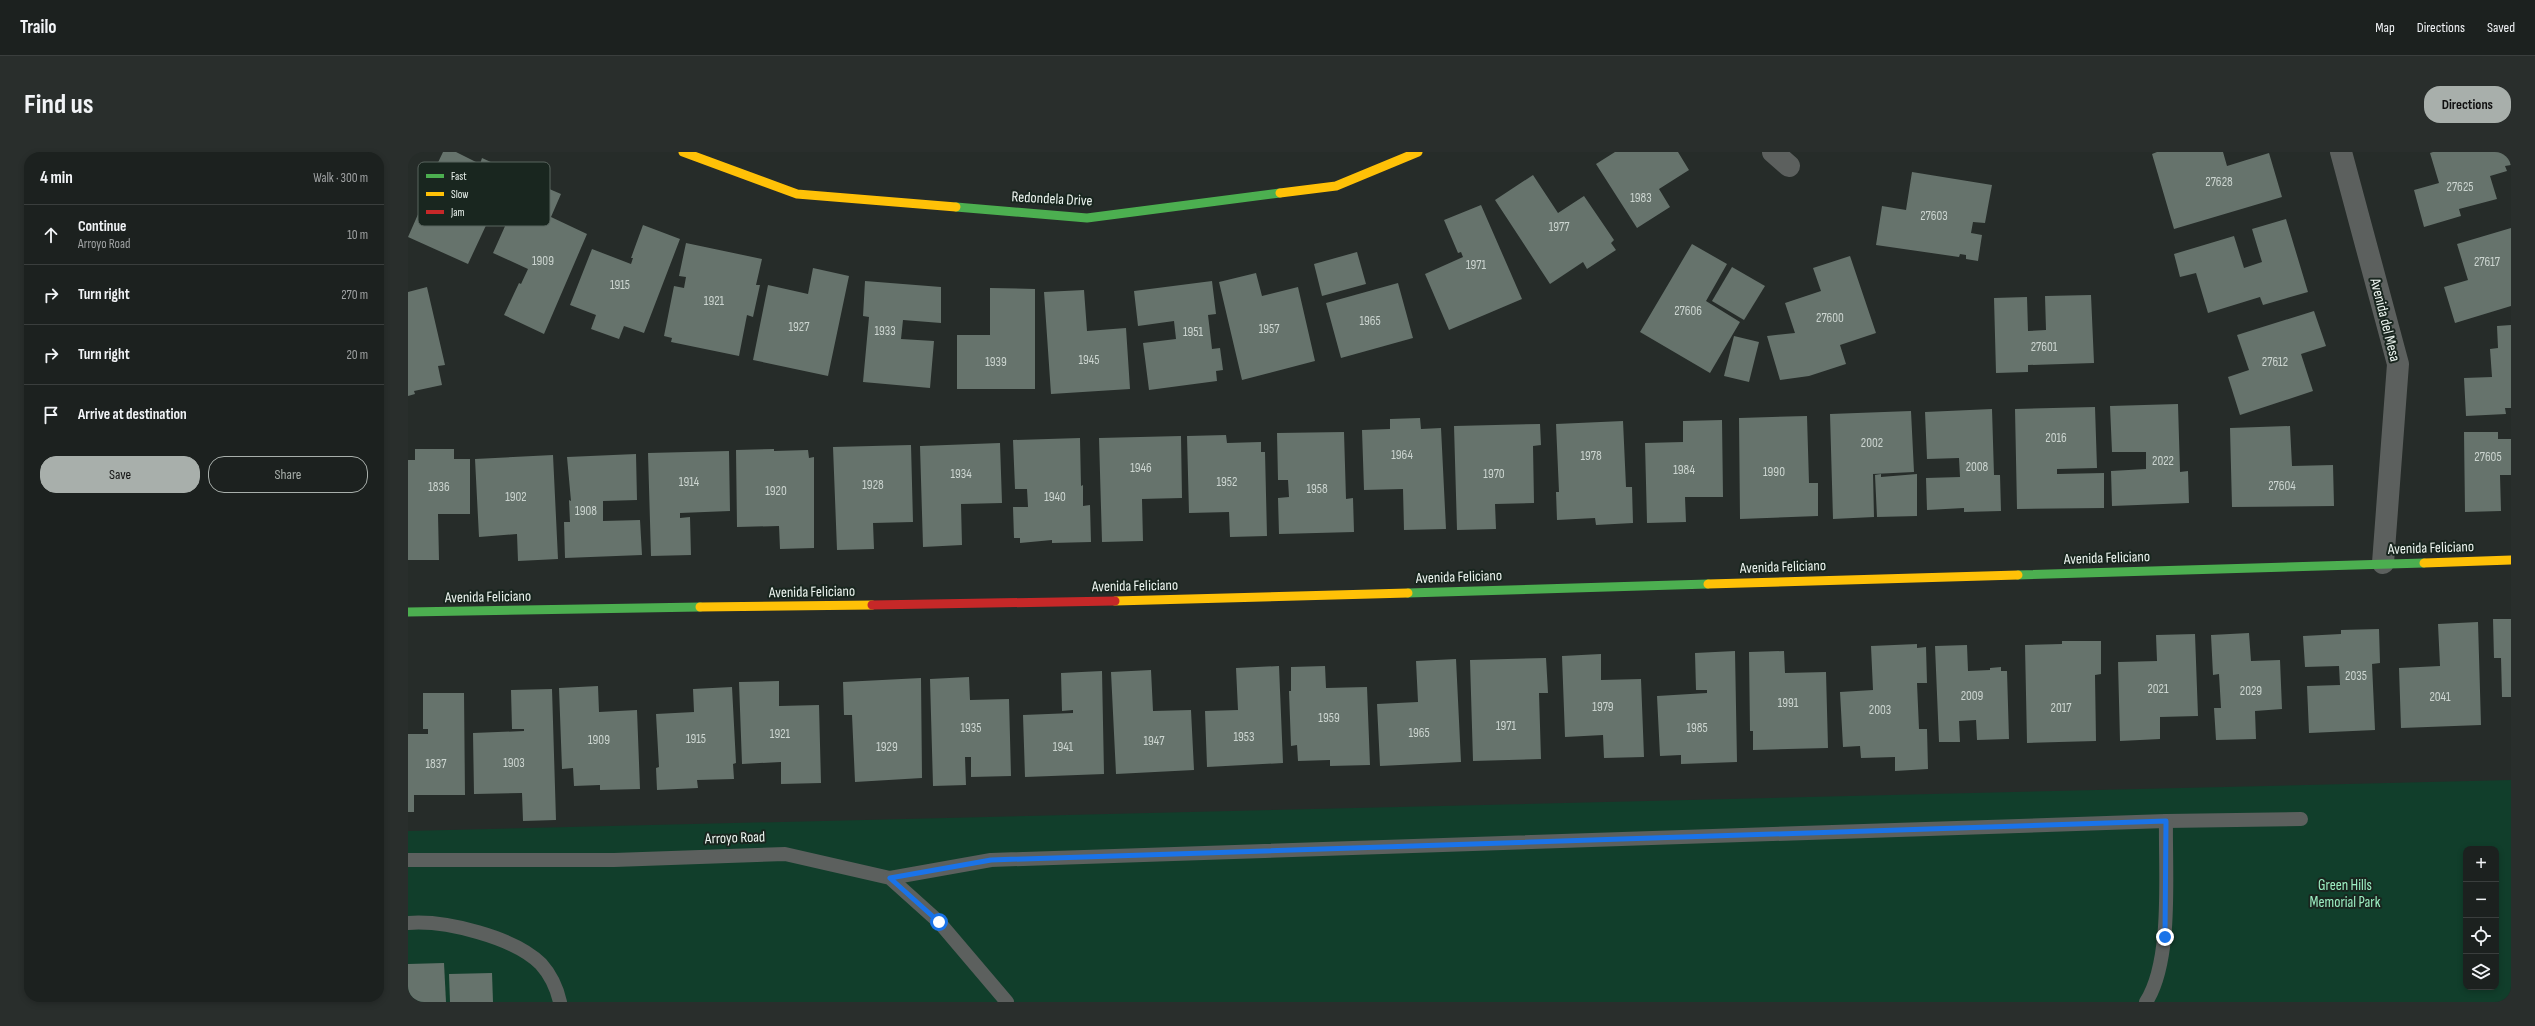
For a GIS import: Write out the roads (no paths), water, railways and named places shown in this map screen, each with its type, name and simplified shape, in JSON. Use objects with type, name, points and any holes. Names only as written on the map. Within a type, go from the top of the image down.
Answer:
[{"type":"street","name":"Redondela Drive","points":[[683,152],[797,194],[1087,218],[1336,186],[1418,152]]},
{"type":"street","points":[[1773,152],[1789,166]]},
{"type":"street","name":"Avenida del Mesa","points":[[2341,152],[2398,364],[2383,563]]},
{"type":"street","name":"Avenida Feliciano","points":[[408,612],[1165,600],[2511,560]]},
{"type":"lane","points":[[890,878],[991,860],[2166,821],[2301,819]]},
{"type":"lane","points":[[2146,1002],[2153,992],[2165,937],[2166,821]]},
{"type":"lane","name":"Arroyo Road","points":[[408,860],[614,860],[785,854],[890,878],[939,922],[1007,1002]]},
{"type":"lane","points":[[408,923],[418,922],[476,931],[516,948],[541,964],[557,989],[560,1002]]},
{"type":"park label","name":"Green Hills Memorial Park","points":[[2345,894]]}]
